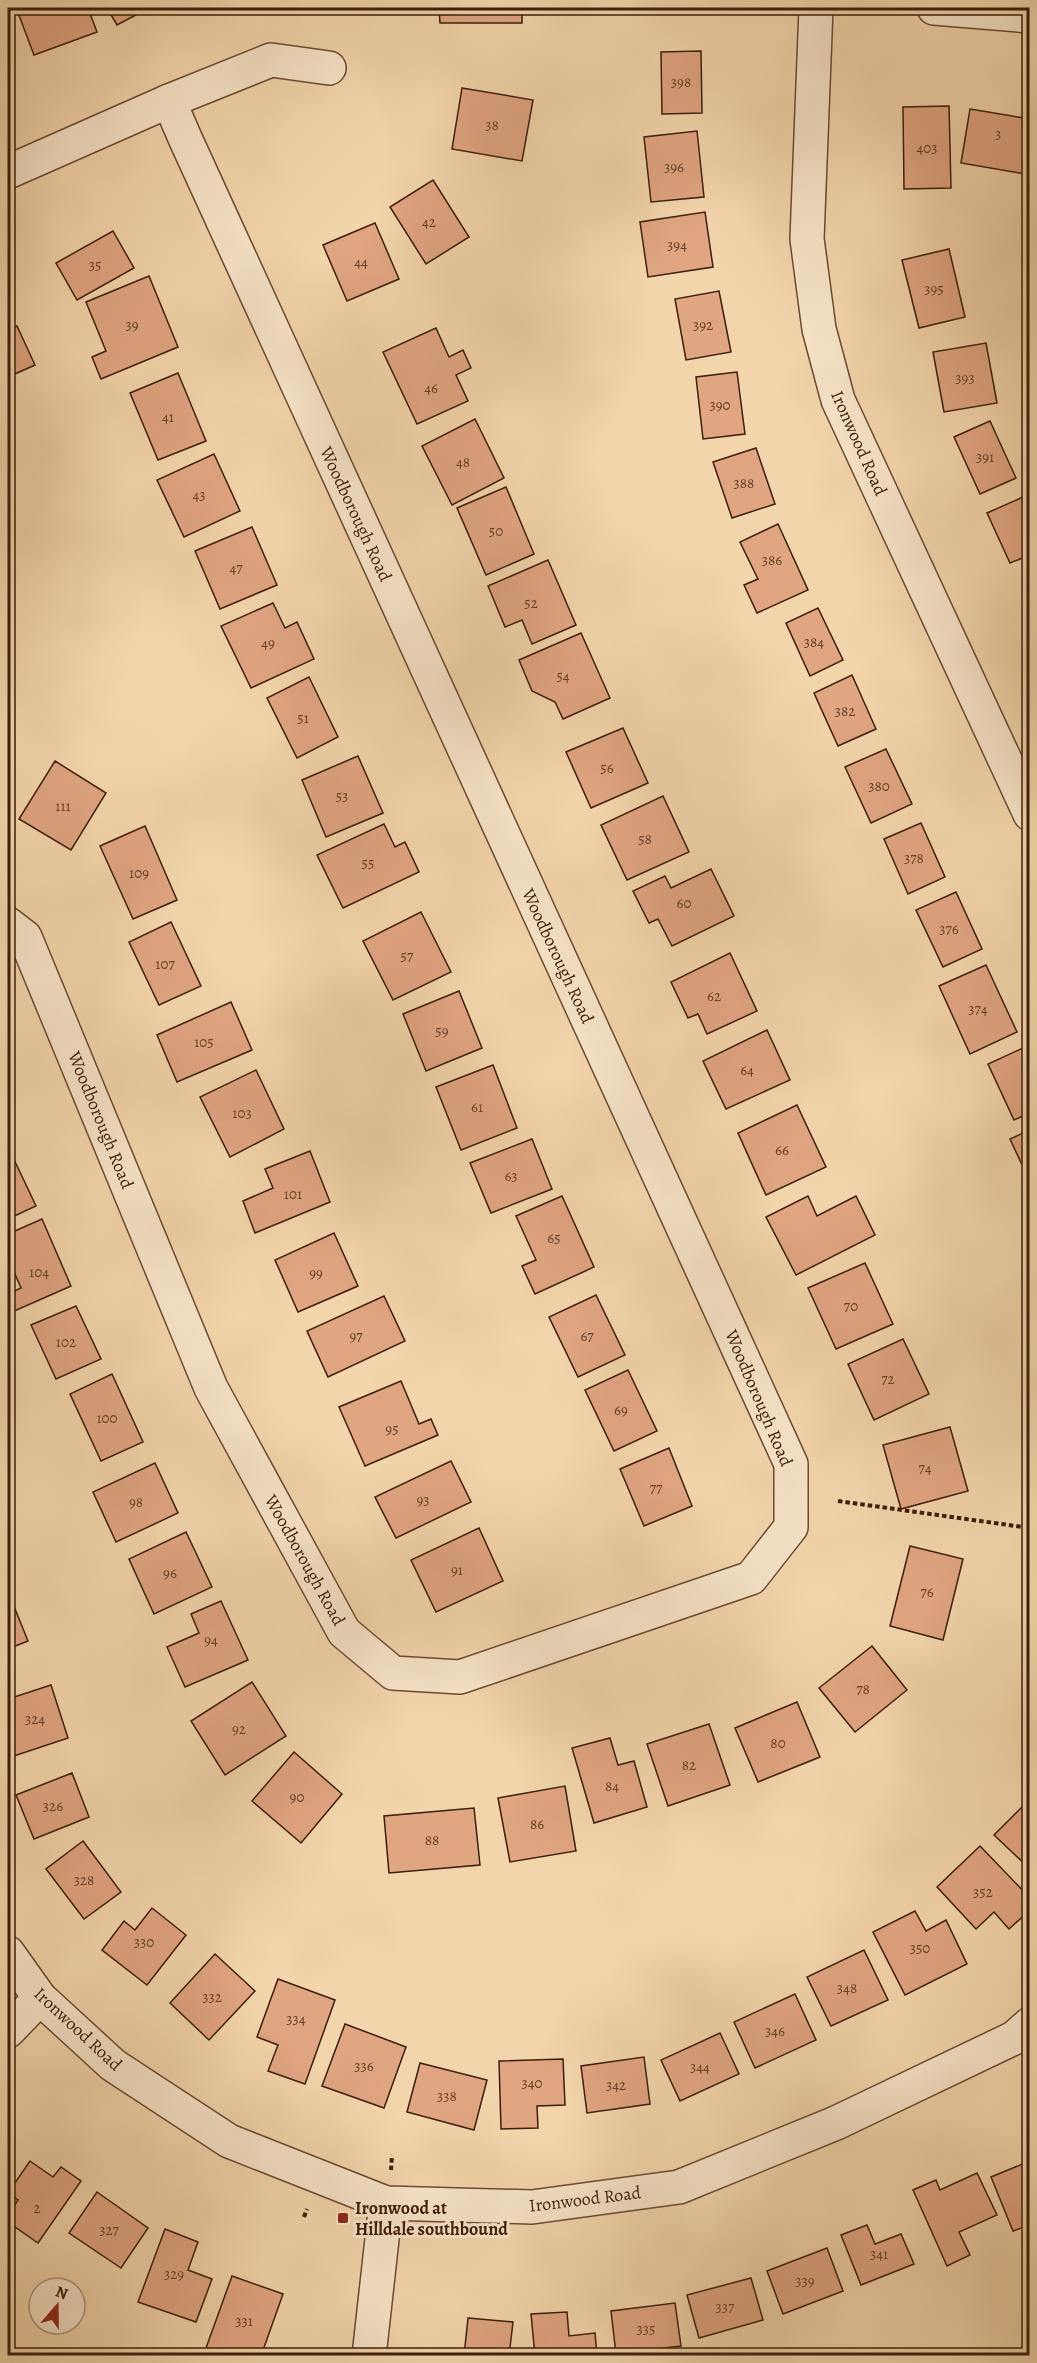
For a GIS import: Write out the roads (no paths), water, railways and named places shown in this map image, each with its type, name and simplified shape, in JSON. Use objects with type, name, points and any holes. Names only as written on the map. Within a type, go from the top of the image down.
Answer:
[{"type":"street","name":"Ironwood Road","points":[[816,8],[807,239],[819,329],[838,400],[1029,814]]},
{"type":"street","points":[[934,8],[1029,16]]},
{"type":"street","points":[[8,171],[170,100],[271,60],[329,68]]},
{"type":"street","name":"Woodborough Road","points":[[8,924],[25,937],[211,1388],[344,1632],[393,1673],[460,1677],[751,1578],[791,1527],[791,1464],[204,182],[170,100]]},
{"type":"street","name":"Ironwood Road","points":[[8,1953],[40,1998],[112,2065],[229,2141],[386,2203],[532,2207],[679,2187],[836,2123],[1014,2038],[1029,2024]]},
{"type":"street","points":[[8,2031],[40,1998]]},
{"type":"street","points":[[369,2355],[386,2203]]},
{"type":"place","name":"Ironwood at Hilldale southbound","points":[[343,2218]]}]
